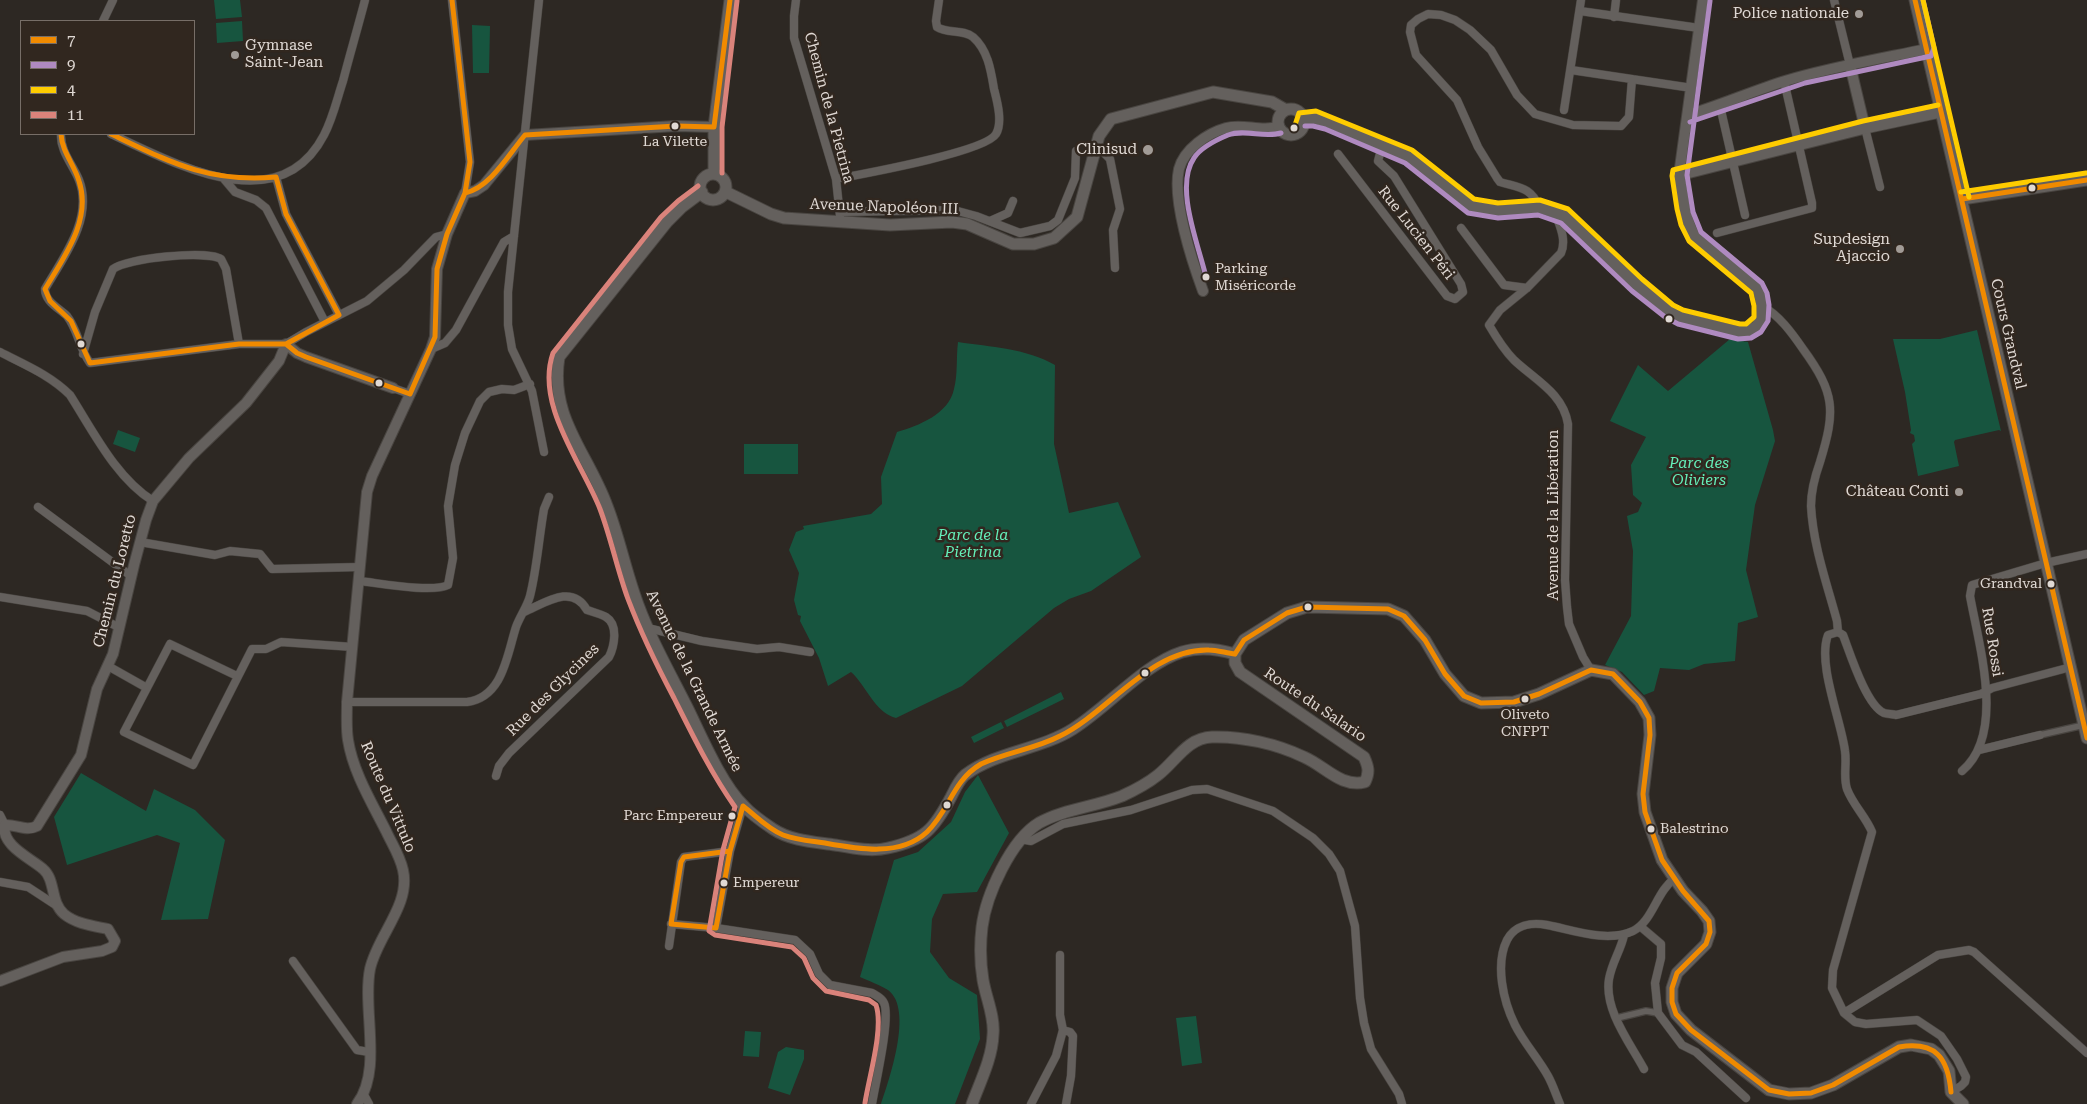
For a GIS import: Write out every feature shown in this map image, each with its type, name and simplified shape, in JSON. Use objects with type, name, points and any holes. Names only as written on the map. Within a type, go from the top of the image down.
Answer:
[{"type":"main road","points":[[714,174],[714,127],[730,0]]},
{"type":"main road","name":"Cours Grandval","points":[[1914,0],[2072,667],[2087,738]]},
{"type":"main road","name":"Avenue Napoléon III","points":[[726,192],[784,218],[844,218],[890,225],[952,222],[967,224],[1013,244],[1034,244],[1054,238],[1077,218],[1099,136],[1111,119],[1202,94],[1226,92],[1272,102],[1286,110]]},
{"type":"main road","points":[[1286,110],[1296,110],[1304,119],[1301,130],[1293,134],[1284,133],[1279,126],[1280,115],[1286,110]]},
{"type":"main road","points":[[1304,119],[1314,118],[1409,158],[1471,206],[1498,211],[1539,207],[1565,216],[1637,285],[1669,311],[1680,317],[1739,332],[1748,331],[1756,327],[1760,320],[1762,306],[1760,295],[1751,282],[1695,237],[1686,214],[1679,175],[1865,128],[1940,112]]},
{"type":"main road","points":[[714,174],[721,176],[725,181],[726,192],[716,199],[708,198],[700,188],[702,180],[706,176],[714,174]]},
{"type":"main road","points":[[1962,199],[2087,180]]},
{"type":"main road","name":"Avenue de la Grande Armée","points":[[702,192],[682,206],[666,222],[558,357],[556,371],[558,399],[566,422],[608,507],[634,595],[648,628],[710,755],[743,806],[773,829],[792,837],[863,850],[884,849],[903,845],[914,841],[934,825],[962,778],[975,767],[1056,738],[1072,730],[1094,715],[1154,666],[1181,652],[1196,649],[1235,654]]},
{"type":"main road","points":[[1235,654],[1244,640],[1287,613],[1308,607],[1388,609],[1404,616],[1426,640],[1445,674],[1464,696],[1481,703],[1514,702],[1539,694],[1591,670],[1613,674],[1640,702],[1649,718],[1650,735],[1644,794],[1645,812],[1662,860],[1709,921],[1710,932],[1706,944],[1677,973],[1672,988],[1672,1002],[1676,1014],[1691,1030],[1769,1090],[1789,1094],[1811,1093],[1833,1085],[1898,1047],[1911,1045],[1930,1049],[1939,1055],[1949,1071],[1951,1092],[1964,1104]]},
{"type":"main road","name":"Route du Salario","points":[[972,1104],[990,1054],[994,1034],[980,955],[982,925],[998,875],[1020,839],[1039,823],[1122,796],[1158,775],[1189,745],[1200,739],[1228,737],[1275,746],[1305,757],[1344,781],[1354,784],[1365,782],[1368,775],[1368,766],[1364,757],[1240,672],[1235,663],[1235,654]]},
{"type":"street","points":[[103,20],[112,0]]},
{"type":"street","points":[[113,135],[189,169],[224,179],[260,180],[286,174],[312,154],[324,134],[332,116],[365,0]]},
{"type":"street","points":[[452,0],[470,162],[465,193],[475,191],[484,185],[525,136],[676,126],[714,127]]},
{"type":"street","points":[[539,0],[508,292],[508,325],[512,349],[530,384],[544,452]]},
{"type":"street","name":"Chemin de la Pietrina","points":[[796,0],[794,38],[836,179],[844,218]]},
{"type":"street","points":[[836,179],[951,154],[982,144],[996,134],[999,125],[990,64],[983,49],[972,37],[941,30],[937,27],[939,0]]},
{"type":"street","points":[[1564,110],[1572,70],[1581,0]]},
{"type":"street","points":[[1614,16],[1616,0]]},
{"type":"street","points":[[1679,175],[1703,0]]},
{"type":"street","points":[[1834,0],[1880,187]]},
{"type":"street","points":[[1580,11],[1699,28]]},
{"type":"street","points":[[1539,207],[1535,196],[1531,192],[1500,182],[1497,178],[1478,147],[1457,100],[1416,55],[1410,32],[1411,25],[1428,14],[1441,15],[1462,25],[1491,50],[1517,95],[1536,114],[1556,121],[1574,125],[1621,126],[1629,117],[1632,79]]},
{"type":"street","points":[[1688,115],[1720,106],[1784,81],[1926,49]]},
{"type":"street","points":[[1572,70],[1692,88]]},
{"type":"street","points":[[1717,233],[1812,208],[1784,81]]},
{"type":"street","points":[[1720,106],[1745,215]]},
{"type":"street","points":[[1203,291],[1181,217],[1178,187],[1180,167],[1190,150],[1205,138],[1227,127],[1242,126],[1261,129],[1279,126]]},
{"type":"street","points":[[61,135],[63,148],[80,181],[83,198],[82,213],[77,232],[45,290],[45,294],[48,300],[66,315],[74,326],[83,354],[90,362],[239,344],[286,344],[367,301],[404,270],[436,237],[447,234]]},
{"type":"street","points":[[1097,146],[1110,159],[1120,209],[1113,230],[1115,268]]},
{"type":"street","name":"Rue Lucien Péri","points":[[1338,154],[1448,296],[1455,299],[1463,292],[1461,284],[1394,176],[1378,161],[1382,146]]},
{"type":"street","points":[[844,218],[954,210],[1020,233],[1050,226],[1058,220],[1075,178],[1076,151]]},
{"type":"street","points":[[276,177],[286,214],[339,315]]},
{"type":"street","points":[[224,179],[235,192],[262,203],[266,208],[325,322]]},
{"type":"street","name":"Route du Vittulo","points":[[357,1104],[363,1093],[368,1074],[370,969],[401,899],[404,884],[403,869],[351,755],[346,724],[367,492],[372,476],[435,337],[437,270],[447,234],[465,193]]},
{"type":"street","points":[[990,221],[1008,213],[1013,201]]},
{"type":"street","points":[[1461,228],[1504,285],[1527,288],[1561,253],[1564,246],[1555,212]]},
{"type":"street","points":[[431,349],[445,343],[456,330],[504,242],[514,236]]},
{"type":"street","points":[[83,354],[95,312],[113,269],[126,262],[150,258],[210,255],[221,259],[226,269],[239,344]]},
{"type":"street","name":"Avenue de la Libération","points":[[1527,288],[1500,310],[1489,324],[1503,348],[1558,398],[1566,410],[1568,424],[1565,580],[1568,616],[1572,633],[1591,670]]},
{"type":"street","points":[[1762,306],[1772,311],[1800,346],[1819,370],[1828,389],[1831,407],[1829,433],[1815,476],[1811,506],[1817,544],[1838,621],[1838,632]]},
{"type":"street","points":[[286,344],[297,353],[306,357],[410,394]]},
{"type":"street","name":"Chemin du Loretto","points":[[2,820],[31,829],[37,826],[81,755],[97,688],[113,654],[131,576],[153,501],[178,469],[246,403],[279,361],[286,344]]},
{"type":"street","points":[[0,352],[44,374],[64,390],[122,475],[142,494],[153,501]]},
{"type":"street","points":[[358,581],[423,588],[442,588],[448,585],[453,558],[448,506],[455,465],[466,433],[480,400],[489,392],[502,389],[514,390],[530,384]]},
{"type":"street","points":[[347,702],[476,701],[491,690],[499,680],[517,625],[530,595],[544,509],[549,498]]},
{"type":"street","points":[[38,507],[131,576]]},
{"type":"street","points":[[140,542],[215,555],[230,551],[260,554],[272,569],[360,568]]},
{"type":"street","points":[[2046,563],[2087,554]]},
{"type":"street","name":"Rue Rossi","points":[[1986,690],[1970,596],[1972,585],[2046,563]]},
{"type":"street","name":"Rue des Glycines","points":[[496,776],[499,766],[509,753],[609,658],[614,647],[612,624],[607,617],[587,610],[583,601],[574,596],[562,596],[524,612]]},
{"type":"street","points":[[0,597],[88,610],[120,628]]},
{"type":"street","points":[[648,628],[711,642],[757,649],[779,647],[810,652]]},
{"type":"street","points":[[1838,632],[1843,636],[1855,670],[1874,703],[1883,713],[1896,715],[1981,694],[1986,690],[2072,667]]},
{"type":"street","points":[[1838,632],[1828,635],[1825,659],[1844,742],[1846,786],[1852,803],[1869,825],[1872,832],[1833,970],[1832,988],[1844,1013],[1855,1022],[1866,1024],[1916,1020],[1941,1036],[1957,1059],[1966,1077],[1965,1082],[1951,1092]]},
{"type":"street","points":[[237,676],[170,644],[124,732],[193,765],[252,650],[266,649],[281,642],[353,647]]},
{"type":"street","points":[[108,666],[147,688]]},
{"type":"street","points":[[1962,771],[1969,765],[1979,750],[1987,717],[1986,690]]},
{"type":"street","points":[[1979,750],[2084,725]]},
{"type":"street","points":[[1020,839],[1031,841],[1063,824],[1131,810],[1192,790],[1207,789],[1273,811],[1312,838],[1329,854],[1340,871],[1355,926],[1360,998],[1364,1023],[1371,1049],[1399,1094],[1402,1104]]},
{"type":"street","points":[[716,928],[730,851],[743,806]]},
{"type":"street","points":[[2,820],[1,836],[6,844],[46,870],[56,906]]},
{"type":"street","points":[[669,946],[681,862],[684,857],[730,851]]},
{"type":"street","points":[[1560,1104],[1548,1077],[1515,1026],[1508,1010],[1502,982],[1503,948],[1511,933],[1518,927],[1530,924],[1546,925],[1598,935],[1624,935],[1641,927],[1667,884],[1674,878]]},
{"type":"street","points":[[0,882],[28,887],[75,920],[108,930],[113,935],[115,941],[112,947],[102,951],[64,957],[0,981]]},
{"type":"street","points":[[671,924],[716,928],[795,940],[805,947],[819,974],[830,985],[879,996],[884,1003],[885,1020],[872,1104]]},
{"type":"street","points":[[1641,927],[1661,944],[1661,958],[1654,983],[1658,1013],[1682,1045],[1696,1052],[1746,1098]]},
{"type":"street","points":[[1624,935],[1621,949],[1614,957],[1609,981],[1611,1006],[1644,1069]]},
{"type":"street","points":[[1844,1013],[1938,955],[1968,950],[1974,952],[2087,1053]]},
{"type":"street","points":[[1031,1104],[1056,1056],[1064,1030],[1060,1015],[1060,955]]},
{"type":"street","points":[[293,961],[357,1050],[369,1052]]},
{"type":"street","points":[[1617,1018],[1646,1010],[1658,1013]]},
{"type":"street","points":[[1064,1030],[1070,1032],[1073,1036],[1071,1076],[1066,1104]]},
{"type":"street","points":[[363,1093],[370,1104]]},
{"type":"green space","points":[[214,0],[240,0],[242,17],[216,19]]},
{"type":"green space","points":[[242,21],[243,41],[217,43],[216,23]]},
{"type":"green space","points":[[472,25],[490,26],[489,73],[473,73]]},
{"type":"green space","points":[[1977,330],[2001,431],[1955,440],[1959,466],[1918,476],[1912,444],[1915,441],[1914,435],[1910,433],[1905,392],[1893,339],[1940,339]]},
{"type":"green space","name":"Parc des Oliviers","points":[[1730,339],[1748,342],[1775,441],[1755,505],[1746,570],[1758,617],[1738,623],[1735,661],[1704,664],[1689,670],[1660,668],[1654,691],[1644,695],[1622,672],[1605,665],[1631,616],[1633,551],[1627,516],[1638,512],[1642,503],[1633,495],[1631,465],[1646,437],[1610,421],[1638,365],[1668,391]]},
{"type":"green space","name":"Parc de la Pietrina","points":[[958,342],[1020,352],[1044,359],[1055,365],[1054,444],[1069,513],[1118,502],[1141,557],[1091,591],[1069,599],[1054,608],[962,686],[896,718],[882,711],[876,705],[851,672],[828,686],[819,658],[800,621],[801,616],[798,615],[794,600],[799,573],[789,550],[796,532],[804,529],[803,526],[871,514],[882,504],[881,477],[897,432],[931,418],[951,398],[956,378]]},
{"type":"green space","points":[[118,430],[140,438],[135,452],[113,444]]},
{"type":"green space","points":[[744,444],[798,444],[798,474],[744,474]]},
{"type":"green space","points":[[1061,692],[1064,699],[1007,727],[1004,721]]},
{"type":"green space","points":[[1001,722],[1004,728],[974,743],[971,737]]},
{"type":"green space","points":[[81,773],[146,811],[154,789],[195,810],[225,840],[208,919],[161,920],[180,843],[157,835],[67,865],[54,817]]},
{"type":"green space","points":[[978,775],[1009,833],[977,892],[943,894],[932,919],[930,952],[949,978],[977,995],[980,1039],[955,1104],[881,1104],[894,1062],[899,1028],[899,1012],[895,999],[888,990],[860,977],[894,860],[918,852],[951,822],[965,792]]},
{"type":"green space","points":[[1196,1016],[1202,1063],[1182,1066],[1176,1018]]},
{"type":"green space","points":[[745,1031],[761,1032],[759,1057],[743,1056]]},
{"type":"green space","points":[[786,1047],[804,1050],[804,1059],[790,1095],[768,1088],[778,1052]]},
{"type":"transit line","name":"7","points":[[410,394],[435,337],[437,269],[447,234],[465,193],[470,162],[452,0]]},
{"type":"transit line","name":"7","points":[[465,193],[474,190],[491,177],[525,135],[676,126],[714,127],[730,0]]},
{"type":"transit line","name":"7","points":[[1915,0],[2087,738]]},
{"type":"transit line","name":"9","points":[[1690,122],[1805,83],[1931,56],[1934,48],[1923,0]]},
{"type":"transit line","name":"4","points":[[1923,0],[1969,197]]},
{"type":"transit line","name":"11","points":[[722,173],[722,127],[737,1]]},
{"type":"transit line","name":"9","points":[[1305,126],[1325,129],[1405,163],[1468,213],[1498,218],[1538,215],[1561,223],[1632,291],[1665,317],[1678,324],[1738,339],[1751,338],[1761,332],[1768,321],[1769,305],[1767,293],[1762,283],[1701,232],[1693,212],[1687,175],[1710,1]]},
{"type":"transit line","name":"4","points":[[1294,128],[1299,113],[1316,111],[1412,150],[1474,199],[1498,203],[1540,200],[1568,209],[1642,279],[1673,305],[1683,310],[1746,324],[1754,317],[1751,293],[1689,241],[1681,225],[1677,209],[1672,176],[1673,170],[1863,121],[1938,105]]},
{"type":"transit line","name":"9","points":[[1206,277],[1187,200],[1186,184],[1188,170],[1194,158],[1205,147],[1234,133],[1268,135],[1281,133]]},
{"type":"transit line","name":"7","points":[[61,135],[64,147],[79,181],[82,210],[79,224],[68,251],[45,289],[50,301],[71,321],[90,363],[239,344],[286,344],[297,353],[306,357],[410,394]]},
{"type":"transit line","name":"7","points":[[113,135],[171,161],[209,173],[230,177],[276,177],[286,214],[339,315],[286,344]]},
{"type":"transit line","name":"4","points":[[1961,192],[2086,173]]},
{"type":"transit line","name":"7","points":[[1962,199],[2087,180]]},
{"type":"transit line","name":"11","points":[[698,186],[661,217],[553,353],[549,373],[550,393],[563,433],[600,509],[624,588],[644,637],[703,754],[735,807],[723,850],[709,931],[715,935],[792,947],[804,958],[813,978],[826,991],[869,1000],[876,1005],[878,1015],[877,1039],[865,1103]]},
{"type":"transit line","name":"7","points":[[1235,654],[1244,640],[1287,613],[1307,607],[1388,609],[1404,616],[1425,640],[1445,674],[1464,696],[1481,703],[1514,702],[1539,694],[1591,670],[1613,674],[1640,702],[1649,718],[1650,735],[1643,794],[1645,812],[1662,860],[1683,891],[1709,921],[1710,932],[1706,944],[1677,973],[1672,988],[1672,1002],[1676,1014],[1691,1030],[1769,1090],[1789,1094],[1811,1093],[1833,1085],[1899,1047],[1912,1046],[1922,1047],[1938,1054],[1947,1070],[1951,1092]]},
{"type":"transit line","name":"7","points":[[730,851],[743,806],[772,829],[793,838],[865,849],[892,848],[904,845],[916,840],[927,832],[935,823],[957,787],[971,771],[981,764],[1060,736],[1096,712],[1149,670],[1168,659],[1188,652],[1209,650],[1235,654]]},
{"type":"transit line","name":"7","points":[[730,851],[716,928],[671,924],[681,862],[684,857],[730,851]]},
{"type":"place","name":"Police nationale","points":[[1859,14]]},
{"type":"place","name":"Gymnase Saint-Jean","points":[[235,55]]},
{"type":"place","name":"La Vilette","points":[[675,126]]},
{"type":"place","name":"Clinisud","points":[[1148,150]]},
{"type":"place","name":"Supdesign Ajaccio","points":[[1900,249]]},
{"type":"place","name":"Parking Miséricorde","points":[[1206,277]]},
{"type":"place","name":"Château Conti","points":[[1959,492]]},
{"type":"place","name":"Grandval","points":[[2051,584]]},
{"type":"place","name":"Oliveto CNFPT","points":[[1525,699]]},
{"type":"place","name":"Parc Empereur","points":[[732,816]]},
{"type":"place","name":"Balestrino","points":[[1651,829]]},
{"type":"place","name":"Empereur","points":[[724,883]]}]
